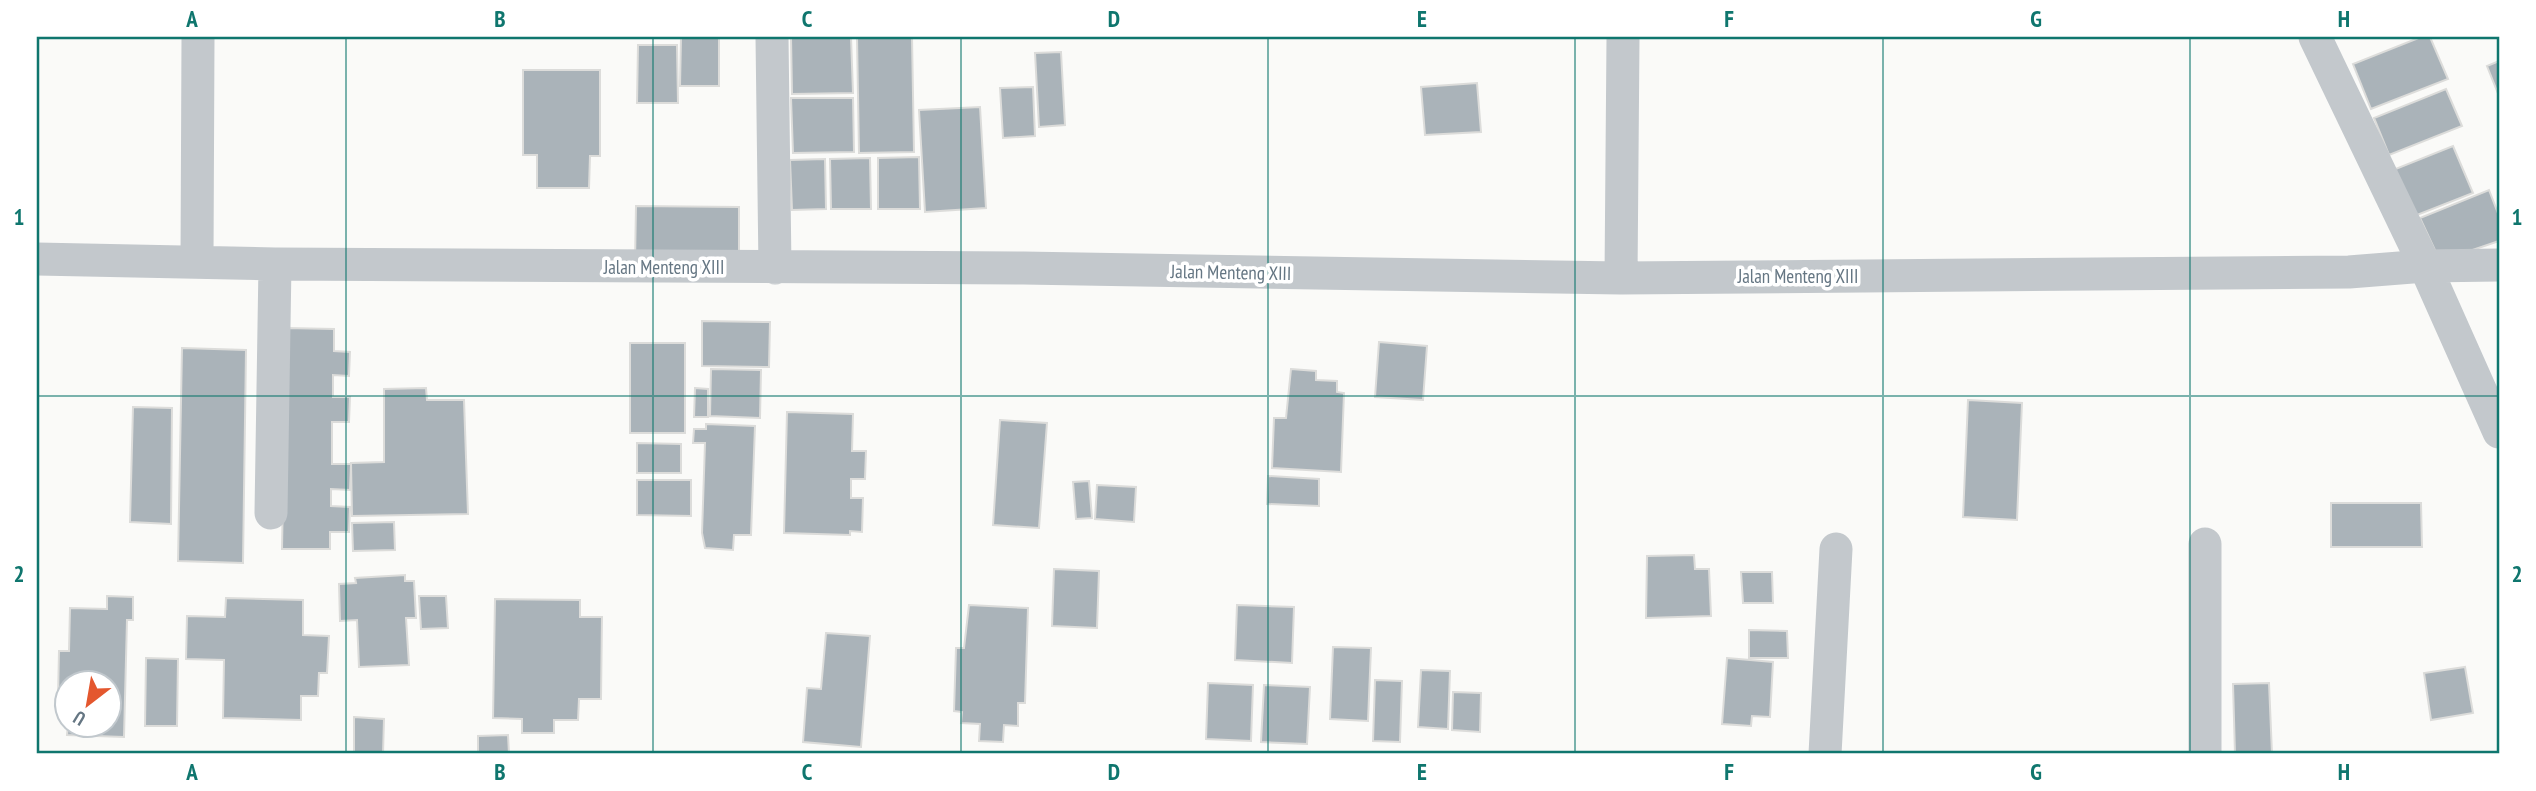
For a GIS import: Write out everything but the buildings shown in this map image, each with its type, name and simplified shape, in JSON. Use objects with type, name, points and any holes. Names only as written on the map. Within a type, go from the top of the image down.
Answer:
[{"type":"street","points":[[197,262],[198,37]]},
{"type":"street","points":[[772,37],[775,268]]},
{"type":"street","points":[[2315,37],[2425,266],[2499,432]]},
{"type":"street","points":[[1620,278],[1623,38]]},
{"type":"street","name":"Jalan Menteng XIII","points":[[37,259],[275,264],[1023,268],[1620,278],[2349,272],[2425,266],[2499,265]]},
{"type":"street","points":[[271,513],[275,264]]},
{"type":"street","points":[[2205,544],[2205,754]]},
{"type":"street","points":[[1825,754],[1836,549]]}]
